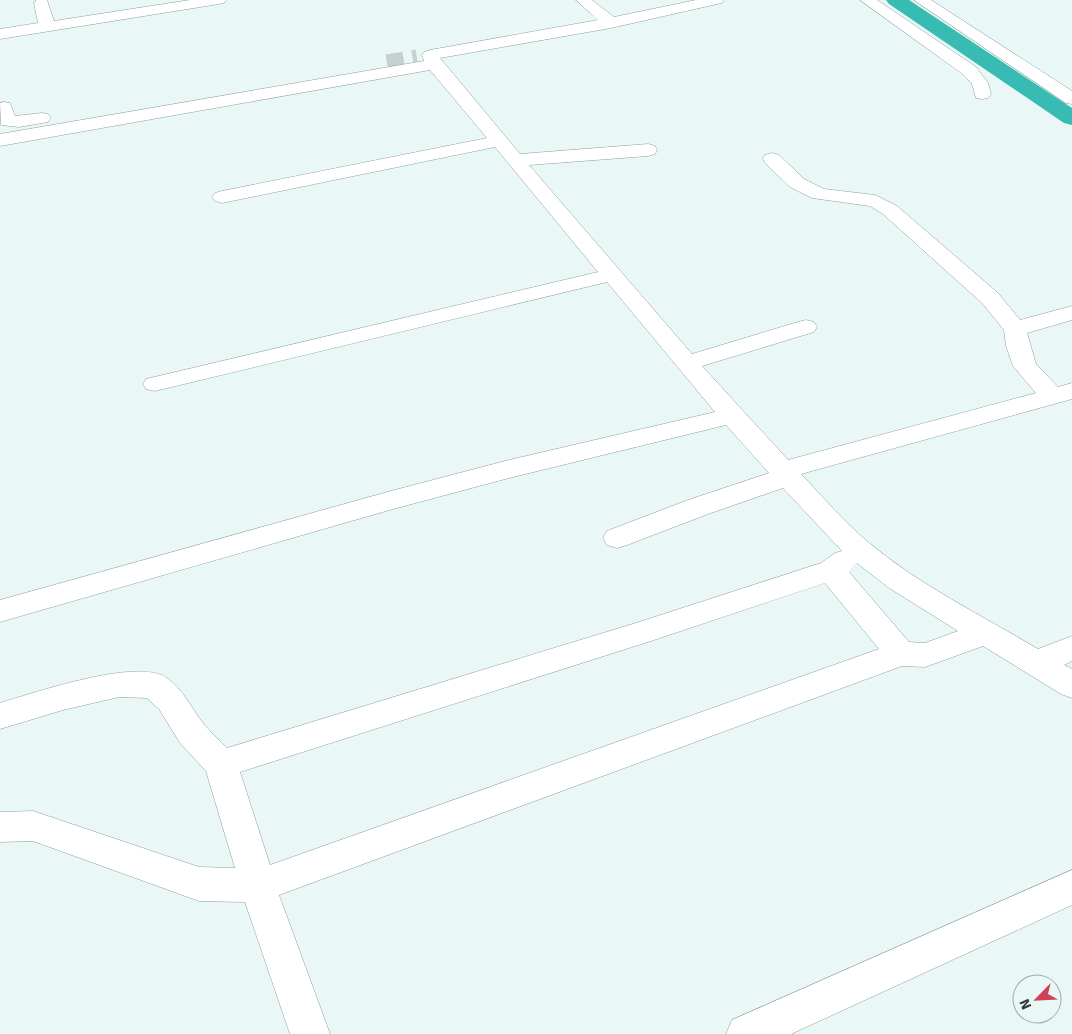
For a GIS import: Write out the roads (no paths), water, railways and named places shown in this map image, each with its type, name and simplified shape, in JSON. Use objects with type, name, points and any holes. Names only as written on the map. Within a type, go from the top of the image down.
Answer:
[{"type":"street","points":[[0,34],[219,0]]},
{"type":"street","points":[[583,0],[611,23]]},
{"type":"street","points":[[0,140],[427,59],[611,23],[698,2],[717,0]]},
{"type":"street","points":[[867,0],[970,71],[980,83],[982,94]]},
{"type":"street","points":[[921,0],[1072,99]]},
{"type":"street","points":[[42,3],[47,26]]},
{"type":"street","points":[[427,59],[732,416],[784,474],[859,550],[899,580],[983,633],[1072,685]]},
{"type":"street","points":[[4,107],[7,121],[19,122],[387,63]]},
{"type":"street","points":[[222,197],[499,141]]},
{"type":"street","points":[[515,160],[648,150]]},
{"type":"street","points":[[772,159],[797,183],[819,194],[875,201],[890,210],[990,298],[1015,329],[1018,346],[1025,366],[1062,393]]},
{"type":"street","points":[[154,384],[611,275]]},
{"type":"street","points":[[1015,329],[1072,313]]},
{"type":"street","points":[[686,362],[806,327]]},
{"type":"street","points":[[617,538],[784,474],[1062,393]]},
{"type":"street","points":[[0,610],[391,500],[518,467],[732,416]]},
{"type":"street","points":[[221,764],[640,633],[831,570],[859,550]]},
{"type":"street","points":[[831,570],[901,654]]},
{"type":"street","points":[[0,827],[33,826],[199,884],[258,886],[901,654],[925,655],[983,633]]},
{"type":"street","points":[[1036,663],[1072,648]]},
{"type":"street","points":[[0,716],[63,697],[119,684],[155,686],[170,700],[192,732],[221,764],[258,886],[310,1034]]},
{"type":"street","points":[[746,1034],[1072,887]]},
{"type":"waterway","points":[[896,0],[1072,118]]},
{"type":"tunnel","points":[[387,63],[417,58]]}]
